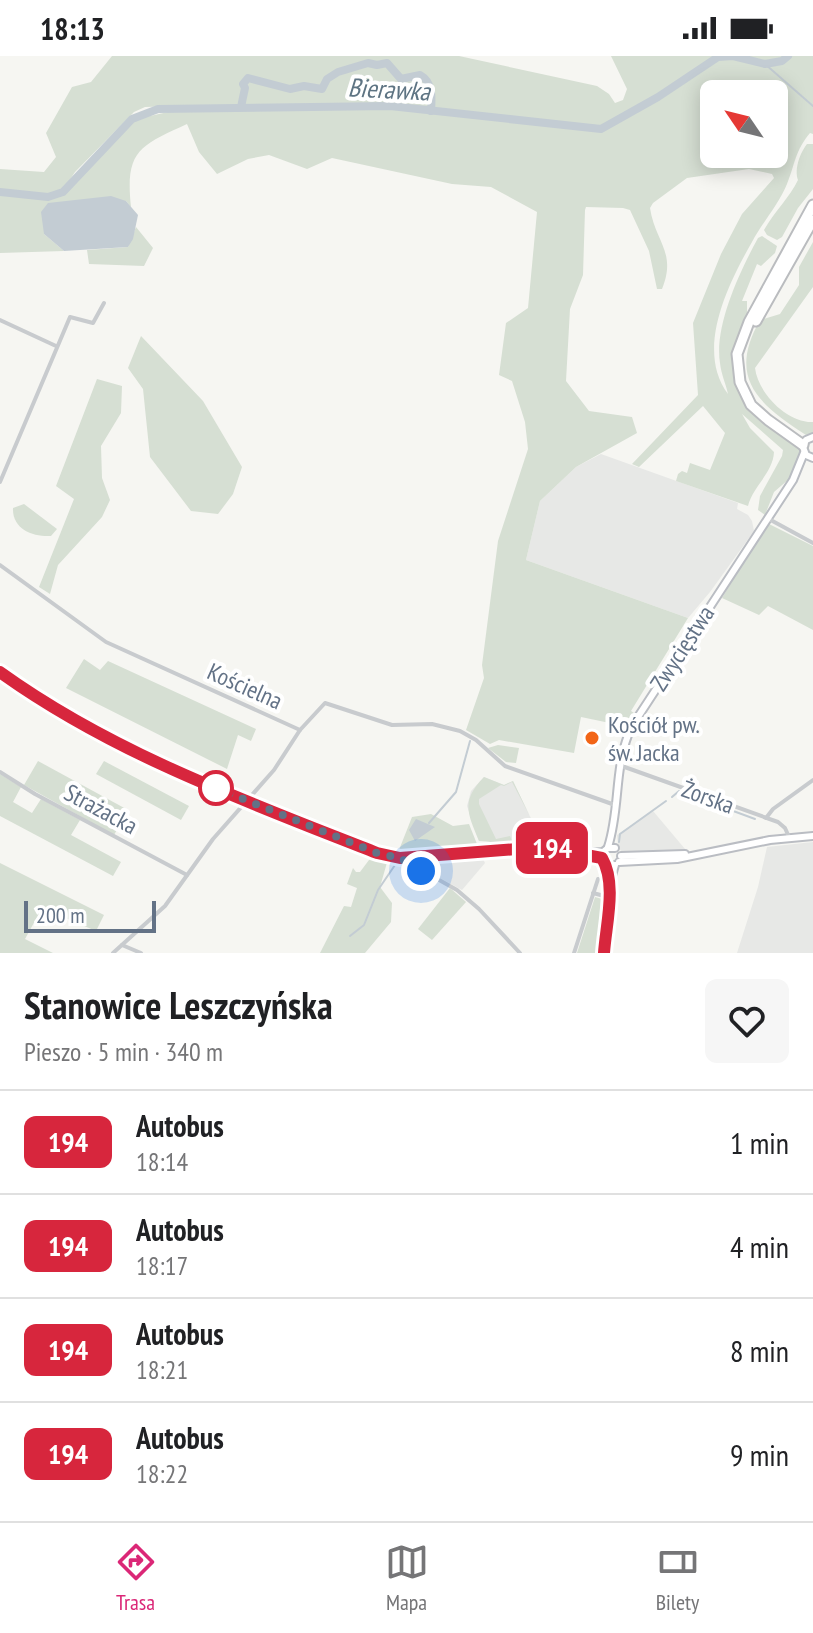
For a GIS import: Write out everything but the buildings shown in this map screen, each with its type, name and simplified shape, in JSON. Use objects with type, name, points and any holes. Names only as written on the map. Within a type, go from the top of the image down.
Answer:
[{"type":"highway","points":[[807,444],[768,420],[751,405],[740,382],[737,362],[739,344],[749,322],[813,205]]},
{"type":"highway","points":[[807,444],[759,404],[746,383],[743,365],[751,330],[813,220]]},
{"type":"main road","points":[[807,444],[813,458]]},
{"type":"main road","name":"Zwycięstwa","points":[[793,480],[807,444]]},
{"type":"main road","name":"Zwycięstwa","points":[[604,953],[619,765],[627,737],[637,716],[767,518],[793,480],[813,458]]},
{"type":"main road","points":[[0,672],[40,699],[143,756],[248,802],[377,853],[400,858]]},
{"type":"main road","name":"Żorska","points":[[400,858],[543,847],[611,857],[673,859],[789,837],[813,836]]},
{"type":"street","points":[[0,482],[71,315],[93,323],[104,303]]},
{"type":"street","points":[[0,320],[57,346]]},
{"type":"street","points":[[767,518],[813,543]]},
{"type":"street","name":"Kościelna","points":[[0,565],[106,642],[300,730],[325,703],[392,725],[432,724],[460,731],[476,740],[505,766],[615,805]]},
{"type":"street","points":[[113,953],[156,916],[213,839],[274,770],[300,730]]},
{"type":"street","name":"Żorska","points":[[619,765],[766,818],[785,828],[789,837]]},
{"type":"street","name":"Strażacka","points":[[0,772],[187,875]]},
{"type":"street","points":[[766,818],[773,809],[813,780]]},
{"type":"street","points":[[400,858],[402,862],[457,890],[520,953]]},
{"type":"street","points":[[574,953],[598,879]]},
{"type":"street","points":[[593,893],[608,897]]},
{"type":"street","points":[[122,945],[141,953]]},
{"type":"shaded area","points":[[112,56],[459,56],[597,86],[609,94],[615,103],[623,100],[627,89],[611,56],[813,56],[813,134],[810,133],[801,146],[784,191],[733,277],[715,338],[714,358],[728,394],[720,363],[721,332],[736,282],[758,238],[762,236],[777,246],[775,253],[761,266],[757,264],[742,301],[747,301],[747,321],[741,332],[738,387],[799,445],[802,455],[789,479],[774,492],[765,515],[758,510],[760,496],[783,450],[742,414],[750,428],[774,452],[773,460],[748,506],[676,481],[682,471],[687,473],[690,463],[710,470],[725,433],[703,406],[639,467],[632,464],[698,395],[693,323],[721,254],[742,214],[774,178],[772,174],[749,169],[687,178],[653,203],[650,208],[666,256],[666,276],[662,289],[657,289],[649,251],[630,210],[586,207],[585,210],[583,275],[570,309],[566,381],[589,411],[632,417],[637,433],[576,467],[540,501],[526,560],[688,618],[631,711],[634,713],[627,724],[629,727],[581,717],[574,753],[499,740],[490,744],[466,730],[484,678],[482,665],[498,541],[528,449],[525,422],[512,381],[499,375],[506,323],[528,308],[537,212],[491,187],[452,184],[332,158],[307,169],[269,155],[248,159],[217,174],[199,152],[187,124],[157,138],[139,153],[130,174],[131,207],[126,201],[44,234],[64,251],[0,253],[0,193],[41,198],[65,192],[132,120],[177,110],[176,106],[145,107],[134,112],[75,172],[63,190],[47,195],[3,191],[0,188],[0,169],[44,172],[56,157],[46,133],[72,87],[91,82]]},
{"type":"shaded area","points":[[807,144],[813,144],[813,189],[777,240],[764,230],[798,180],[798,161]]},
{"type":"shaded area","points":[[111,196],[126,201],[138,215],[128,247],[64,251],[44,234],[41,212],[48,203]]},
{"type":"shaded area","points":[[136,227],[153,248],[144,266],[89,264],[87,250],[128,247]]},
{"type":"shaded area","points":[[813,242],[813,287],[755,368],[757,378],[775,405],[793,418],[813,422],[813,433],[806,435],[762,400],[747,374],[747,358],[760,320],[780,314],[799,285],[799,267]]},
{"type":"shaded area","points":[[141,336],[203,401],[242,467],[233,494],[218,514],[191,511],[150,457],[143,389],[128,368]]},
{"type":"shaded area","points":[[97,379],[122,386],[121,413],[101,446],[102,478],[110,500],[102,517],[58,565],[50,594],[39,587],[74,499],[56,486]]},
{"type":"shaded area","points":[[601,454],[738,503],[737,509],[752,521],[754,531],[688,618],[526,560],[540,501],[576,467]]},
{"type":"shaded area","points":[[24,504],[57,529],[51,536],[37,535],[20,526],[13,508]]},
{"type":"shaded area","points":[[767,523],[813,546],[813,630],[768,606],[759,615],[722,598]]},
{"type":"shaded area","points":[[84,659],[100,670],[108,661],[256,729],[251,741],[238,735],[227,769],[66,688]]},
{"type":"shaded area","points":[[498,745],[519,748],[516,763],[506,762],[488,748]]},
{"type":"shaded area","points":[[38,761],[128,810],[114,835],[24,785]]},
{"type":"shaded area","points":[[104,761],[189,806],[181,820],[96,774]]},
{"type":"shaded area","points":[[0,774],[21,787],[13,802],[32,813],[41,799],[80,820],[71,835],[121,862],[113,876],[0,816]]},
{"type":"shaded area","points":[[484,777],[504,785],[513,781],[536,829],[537,842],[496,845],[479,841],[467,806],[471,791]]},
{"type":"shaded area","points":[[484,777],[504,785],[513,781],[530,816],[512,782],[479,799],[496,839],[510,836],[512,841],[520,841],[522,837],[523,840],[526,837],[529,839],[523,842],[510,844],[479,841],[468,807],[472,793]]},
{"type":"shaded area","points":[[653,811],[685,849],[669,853],[622,853],[617,835]]},
{"type":"shaded area","points":[[431,814],[453,826],[469,824],[479,849],[397,855],[412,817]]},
{"type":"shaded area","points":[[416,819],[435,827],[415,841],[409,830]]},
{"type":"shaded area","points":[[813,842],[813,953],[737,953],[767,847]]},
{"type":"shaded area","points":[[372,856],[388,859],[380,887],[392,903],[391,922],[365,953],[320,953],[344,906],[351,907],[357,888],[347,884],[353,868],[360,872]]},
{"type":"shaded area","points":[[483,859],[485,863],[462,890],[418,866],[420,862]]},
{"type":"shaded area","points":[[0,863],[104,915],[96,931],[42,908],[25,939],[53,953],[0,953]]},
{"type":"shaded area","points":[[450,888],[466,902],[432,940],[418,929]]},
{"type":"shaded area","points":[[595,897],[604,902],[599,953],[577,953]]},
{"type":"waterway","name":"Bierawka","points":[[0,192],[48,197],[63,192],[132,119],[158,109],[390,106],[601,129],[658,97],[718,57],[733,56],[765,64],[782,61],[788,56]]},
{"type":"waterway","points":[[241,107],[243,84],[248,78],[290,89],[304,86],[322,89],[327,79],[338,72],[368,63],[387,63],[401,79],[420,75],[424,78],[431,91],[431,111]]},
{"type":"waterway","points":[[765,64],[813,106]]},
{"type":"waterway","points":[[429,823],[456,792],[470,741]]},
{"type":"waterway","points":[[672,797],[679,791],[755,819]]},
{"type":"waterway","points":[[619,842],[620,834],[666,801]]},
{"type":"waterway","points":[[350,936],[364,925],[378,890],[395,865]]},
{"type":"bus line","name":"194","points":[[0,672],[40,699],[143,756],[377,853],[400,858],[543,847],[602,858],[607,865],[610,883],[604,953]]},
{"type":"place","name":"Kościół pw. św. Jacka","points":[[592,738]]},
{"type":"route","points":[[216,788],[377,853],[400,858],[421,871]]}]
